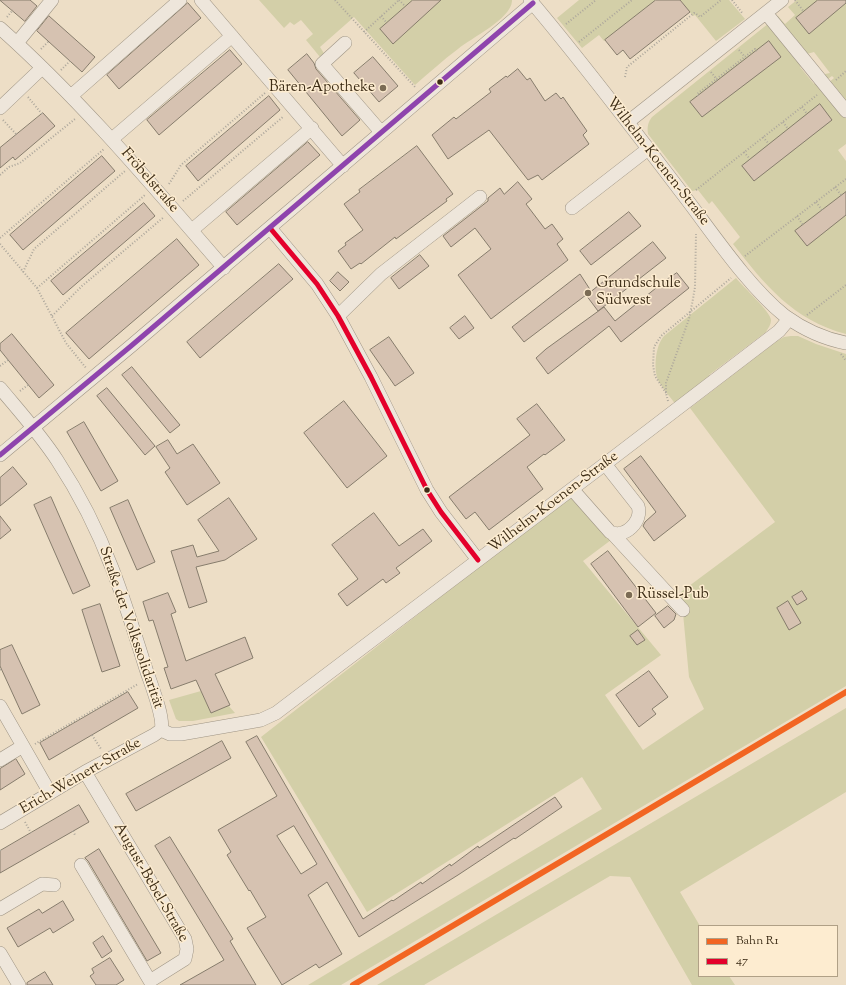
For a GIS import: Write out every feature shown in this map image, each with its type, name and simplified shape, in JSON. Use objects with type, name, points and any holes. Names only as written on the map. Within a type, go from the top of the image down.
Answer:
[{"type":"street","points":[[17,43],[52,0]]},
{"type":"street","points":[[71,96],[180,0]]},
{"type":"street","points":[[201,0],[343,166]]},
{"type":"street","points":[[628,122],[782,0]]},
{"type":"street","points":[[0,455],[224,268],[532,2]]},
{"type":"street","name":"Wilhelm-Koenen-Straße","points":[[532,2],[628,122],[686,198],[735,269],[770,302],[793,321],[817,334],[846,343]]},
{"type":"street","points":[[766,13],[846,111]]},
{"type":"street","name":"Fröbelstraße","points":[[2,24],[17,43],[112,138],[224,268]]},
{"type":"street","points":[[112,138],[232,36]]},
{"type":"street","points":[[345,44],[322,64],[381,132]]},
{"type":"street","points":[[0,108],[42,68]]},
{"type":"street","points":[[192,230],[312,128]]},
{"type":"street","points":[[572,208],[648,149]]},
{"type":"street","points":[[338,316],[381,274],[480,197]]},
{"type":"street","points":[[270,228],[317,284],[338,316],[371,377],[427,490],[441,512],[478,560]]},
{"type":"street","name":"Wilhelm-Koenen-Straße","points":[[161,730],[170,734],[181,734],[261,720],[272,715],[606,464],[677,408],[793,321]]},
{"type":"street","name":"Straße der Volkssolidarität","points":[[0,388],[57,460],[79,497],[112,567],[157,705],[162,722],[161,730]]},
{"type":"street","points":[[606,464],[636,501],[640,512],[637,522],[629,529],[622,533],[612,533]]},
{"type":"street","points":[[572,489],[607,530],[612,533],[682,610]]},
{"type":"street","points":[[0,706],[50,793]]},
{"type":"street","name":"Erich-Weinert-Straße","points":[[0,823],[161,730]]},
{"type":"street","points":[[0,760],[24,748]]},
{"type":"street","name":"August-Bebel-Straße","points":[[81,865],[146,983],[185,959],[187,953],[186,942],[86,772]]},
{"type":"street","points":[[0,909],[42,884],[54,885]]},
{"type":"street","points":[[0,953],[19,985]]},
{"type":"path","points":[[335,0],[423,96]]},
{"type":"path","points":[[364,32],[399,0],[405,6]]},
{"type":"path","points":[[562,27],[596,0]]},
{"type":"path","points":[[570,49],[632,0]]},
{"type":"path","points":[[625,77],[627,67],[694,13],[700,17],[721,0]]},
{"type":"path","points":[[732,0],[751,25]]},
{"type":"path","points":[[794,0],[804,12]]},
{"type":"path","points":[[2,24],[13,10]]},
{"type":"path","points":[[381,16],[387,23]]},
{"type":"path","points":[[38,53],[48,41]]},
{"type":"path","points":[[698,96],[697,94],[737,65],[755,49],[757,51]]},
{"type":"path","points":[[59,73],[70,61]]},
{"type":"path","points":[[686,198],[846,71]]},
{"type":"path","points":[[37,288],[127,210],[158,191],[181,165],[275,85]]},
{"type":"path","points":[[21,88],[42,114]]},
{"type":"path","points":[[802,107],[808,114]]},
{"type":"path","points":[[52,316],[82,286],[294,108]]},
{"type":"path","points":[[0,175],[9,167],[20,163],[85,110]]},
{"type":"path","points":[[0,116],[16,134]]},
{"type":"path","points":[[783,122],[788,129]]},
{"type":"path","points":[[763,137],[769,144]]},
{"type":"path","points":[[0,238],[106,147],[112,138]]},
{"type":"path","points":[[744,152],[750,159]]},
{"type":"path","points":[[23,272],[34,249],[134,164]]},
{"type":"path","points":[[677,408],[655,376],[653,365],[654,347],[661,336],[690,312],[735,269],[797,216],[846,179]]},
{"type":"path","points":[[835,187],[841,195]]},
{"type":"path","points":[[816,202],[822,210]]},
{"type":"path","points":[[127,210],[130,214]]},
{"type":"path","points":[[797,216],[803,225]]},
{"type":"path","points":[[102,231],[105,235]]},
{"type":"path","points":[[664,418],[668,400],[667,382],[689,321],[695,291],[696,233]]},
{"type":"path","points":[[0,244],[37,288],[66,343],[93,377]]},
{"type":"path","points":[[80,250],[83,254]]},
{"type":"path","points":[[60,268],[63,272]]},
{"type":"path","points":[[793,321],[846,285]]},
{"type":"path","points":[[0,366],[8,360]]},
{"type":"path","points":[[15,395],[28,385]]},
{"type":"path","points":[[24,748],[57,732],[108,703],[140,682]]},
{"type":"path","points":[[92,735],[103,752]]},
{"type":"path","points":[[23,820],[31,833]]},
{"type":"path","points":[[73,831],[75,835]]},
{"type":"shaded area","points":[[259,0],[512,1],[510,8],[505,15],[490,28],[452,53],[415,85],[354,17],[320,47],[325,55],[320,57],[306,40],[313,34],[301,20],[294,25],[290,22],[284,28]]},
{"type":"shaded area","points":[[579,0],[656,0],[604,41],[599,35],[582,48],[557,18]]},
{"type":"shaded area","points":[[680,0],[729,0],[745,19],[716,41],[695,15],[693,16]]},
{"type":"shaded area","points":[[797,0],[846,0],[846,108],[827,84],[834,78],[832,76],[825,81],[820,75],[830,73],[814,52],[803,55],[774,19],[778,16],[785,24],[795,15],[788,7]]},
{"type":"shaded area","points":[[769,23],[803,64],[800,67],[814,84],[817,81],[846,116],[846,144],[838,150],[846,161],[846,334],[827,328],[810,320],[795,310],[769,287],[733,244],[740,237],[712,201],[709,204],[698,190],[692,191],[648,134],[648,125],[652,117]]},
{"type":"shaded area","points":[[736,278],[767,311],[771,320],[770,325],[766,332],[709,375],[712,378],[676,405],[657,377],[656,359],[661,340]]},
{"type":"shaded area","points":[[798,336],[846,354],[846,686],[341,985],[308,985],[602,809],[582,777],[367,912],[261,737],[571,495],[611,540],[583,561],[661,655],[605,695],[643,750],[704,709],[689,677],[681,592],[775,522],[690,408],[777,341],[784,337]]},
{"type":"shaded area","points":[[201,691],[211,713],[228,705],[235,713],[193,721],[179,721],[176,719],[169,700]]},
{"type":"shaded area","points":[[846,708],[846,792],[680,892],[699,925],[698,925],[698,977],[730,977],[735,985],[692,985],[630,877],[610,876],[424,985],[377,985]]},
{"type":"building","points":[[0,0],[30,0],[37,6],[25,21]]},
{"type":"building","points":[[413,0],[441,0],[393,44],[380,29]]},
{"type":"building","points":[[656,0],[680,0],[690,12],[630,59],[623,50],[617,55],[605,40]]},
{"type":"building","points":[[818,0],[846,0],[846,3],[809,34],[796,18]]},
{"type":"building","points":[[188,3],[201,18],[119,89],[107,75]]},
{"type":"building","points":[[49,16],[95,57],[82,72],[37,31]]},
{"type":"building","points":[[769,41],[781,57],[702,117],[690,102]]},
{"type":"building","points":[[230,50],[242,64],[159,135],[147,120]]},
{"type":"building","points":[[307,54],[314,63],[316,69],[360,120],[342,136],[288,70]]},
{"type":"building","points":[[373,57],[398,86],[379,102],[354,73]]},
{"type":"building","points":[[518,69],[527,80],[530,78],[545,101],[556,93],[561,99],[563,97],[587,131],[583,135],[589,144],[542,180],[538,175],[528,180],[489,130],[448,159],[432,135],[454,117],[456,119],[491,92],[489,89]]},
{"type":"building","points":[[269,96],[280,110],[198,181],[186,166]]},
{"type":"building","points":[[820,104],[832,120],[754,181],[742,166]]},
{"type":"building","points":[[43,113],[55,126],[15,160],[13,157],[0,168],[0,148]]},
{"type":"building","points":[[308,142],[320,155],[237,225],[226,212]]},
{"type":"building","points":[[417,146],[453,194],[446,199],[447,201],[396,239],[395,237],[361,264],[360,263],[351,269],[338,251],[346,245],[345,243],[363,230],[344,204],[360,192],[359,190]]},
{"type":"building","points":[[102,156],[115,171],[23,250],[10,235]]},
{"type":"building","points":[[518,182],[532,199],[526,204],[545,229],[552,224],[563,239],[557,244],[568,260],[491,319],[458,275],[491,249],[475,228],[451,247],[443,236],[488,201],[488,198],[500,188],[504,194]]},
{"type":"building","points":[[846,192],[846,215],[807,246],[795,231]]},
{"type":"building","points":[[144,203],[155,216],[63,295],[51,281]]},
{"type":"building","points":[[629,212],[641,226],[591,265],[580,251]]},
{"type":"building","points":[[177,239],[199,265],[89,359],[66,333]]},
{"type":"building","points":[[653,242],[666,258],[598,311],[586,295],[524,342],[512,327],[580,274],[591,291]]},
{"type":"building","points":[[420,255],[429,266],[399,289],[391,278]]},
{"type":"building","points":[[279,264],[293,279],[200,358],[187,342]]},
{"type":"building","points":[[338,272],[349,282],[340,291],[330,281]]},
{"type":"building","points":[[677,273],[689,288],[621,342],[609,326],[548,374],[536,358],[604,307],[615,321]]},
{"type":"building","points":[[465,316],[474,328],[459,339],[450,328]]},
{"type":"building","points":[[12,334],[54,385],[39,398],[0,350],[0,344]]},
{"type":"building","points":[[389,337],[414,373],[395,386],[370,350]]},
{"type":"building","points":[[132,367],[180,425],[170,433],[122,375]]},
{"type":"building","points":[[107,388],[155,446],[145,455],[97,396]]},
{"type":"building","points":[[344,401],[387,456],[347,488],[304,433]]},
{"type":"building","points":[[537,404],[565,440],[527,467],[543,489],[489,530],[475,512],[466,519],[449,497],[530,435],[517,419]]},
{"type":"building","points":[[84,422],[118,481],[101,491],[67,432]]},
{"type":"building","points":[[168,440],[177,454],[193,444],[220,483],[187,505],[165,472],[170,468],[156,447]]},
{"type":"building","points":[[641,456],[686,516],[654,541],[643,526],[645,522],[656,512],[624,469]]},
{"type":"building","points":[[13,467],[27,484],[0,506],[0,478]]},
{"type":"building","points":[[51,497],[90,586],[73,594],[34,505]]},
{"type":"building","points":[[229,498],[257,539],[225,560],[196,567],[207,602],[189,608],[171,551],[193,545],[197,557],[219,551],[198,520]]},
{"type":"building","points":[[128,500],[155,562],[137,570],[110,508]]},
{"type":"building","points":[[374,513],[399,546],[423,529],[432,541],[396,568],[400,573],[386,583],[383,579],[347,606],[338,594],[358,579],[332,545]]},
{"type":"building","points":[[0,516],[11,530],[0,539]]},
{"type":"building","points":[[608,551],[656,613],[638,627],[591,564]]},
{"type":"building","points":[[802,591],[807,599],[797,605],[792,597]]},
{"type":"building","points":[[168,593],[176,612],[171,614],[186,661],[245,637],[253,658],[215,674],[230,705],[211,713],[196,680],[171,689],[164,668],[168,667],[153,620],[149,621],[143,602]]},
{"type":"building","points":[[788,601],[801,623],[789,630],[777,608]]},
{"type":"building","points":[[100,604],[120,666],[102,672],[82,610]]},
{"type":"building","points":[[668,606],[676,614],[674,620],[664,628],[655,616]]},
{"type":"building","points":[[638,630],[645,640],[637,645],[630,636]]},
{"type":"building","points":[[12,645],[40,705],[22,714],[0,666],[0,650]]},
{"type":"building","points":[[649,671],[668,697],[652,709],[656,714],[639,727],[616,695]]},
{"type":"building","points":[[128,692],[138,708],[49,760],[40,743]]},
{"type":"building","points":[[257,736],[363,919],[421,882],[422,884],[450,864],[451,866],[478,846],[479,848],[555,797],[562,807],[515,839],[514,838],[359,937],[327,882],[308,895],[342,954],[319,968],[316,964],[282,985],[247,928],[266,917],[227,855],[231,852],[218,830],[277,796],[246,742]],"holes":[[[294,826],[317,864],[301,874],[277,836]]]},
{"type":"building","points":[[222,741],[231,758],[136,811],[126,794]]},
{"type":"building","points":[[16,759],[25,774],[0,790],[0,769]]},
{"type":"building","points":[[79,805],[89,822],[0,873],[0,851]]},
{"type":"building","points":[[170,837],[233,939],[230,941],[256,985],[180,985],[224,960],[155,846]]},
{"type":"building","points":[[99,849],[161,953],[147,961],[85,858]]},
{"type":"building","points":[[63,901],[74,920],[53,933],[50,928],[18,947],[7,928],[39,909],[42,913]]},
{"type":"building","points":[[103,936],[112,951],[102,958],[93,943]]},
{"type":"building","points":[[110,958],[124,980],[116,985],[96,985],[90,976],[94,973],[92,969]]},
{"type":"building","points":[[45,972],[53,985],[27,985],[27,983]]},
{"type":"rail line","name":"R1","points":[[353,985],[846,692]]},
{"type":"transit line","points":[[0,455],[131,346],[533,3]]},
{"type":"transit line","name":"47","points":[[270,228],[317,284],[338,316],[371,377],[427,490],[441,512],[478,560]]},
{"type":"place","name":"Bären-Apotheke","points":[[383,88]]},
{"type":"place","name":"Grundschule Südwest","points":[[588,293]]},
{"type":"place","name":"Rüssel-Pub","points":[[629,595]]}]
